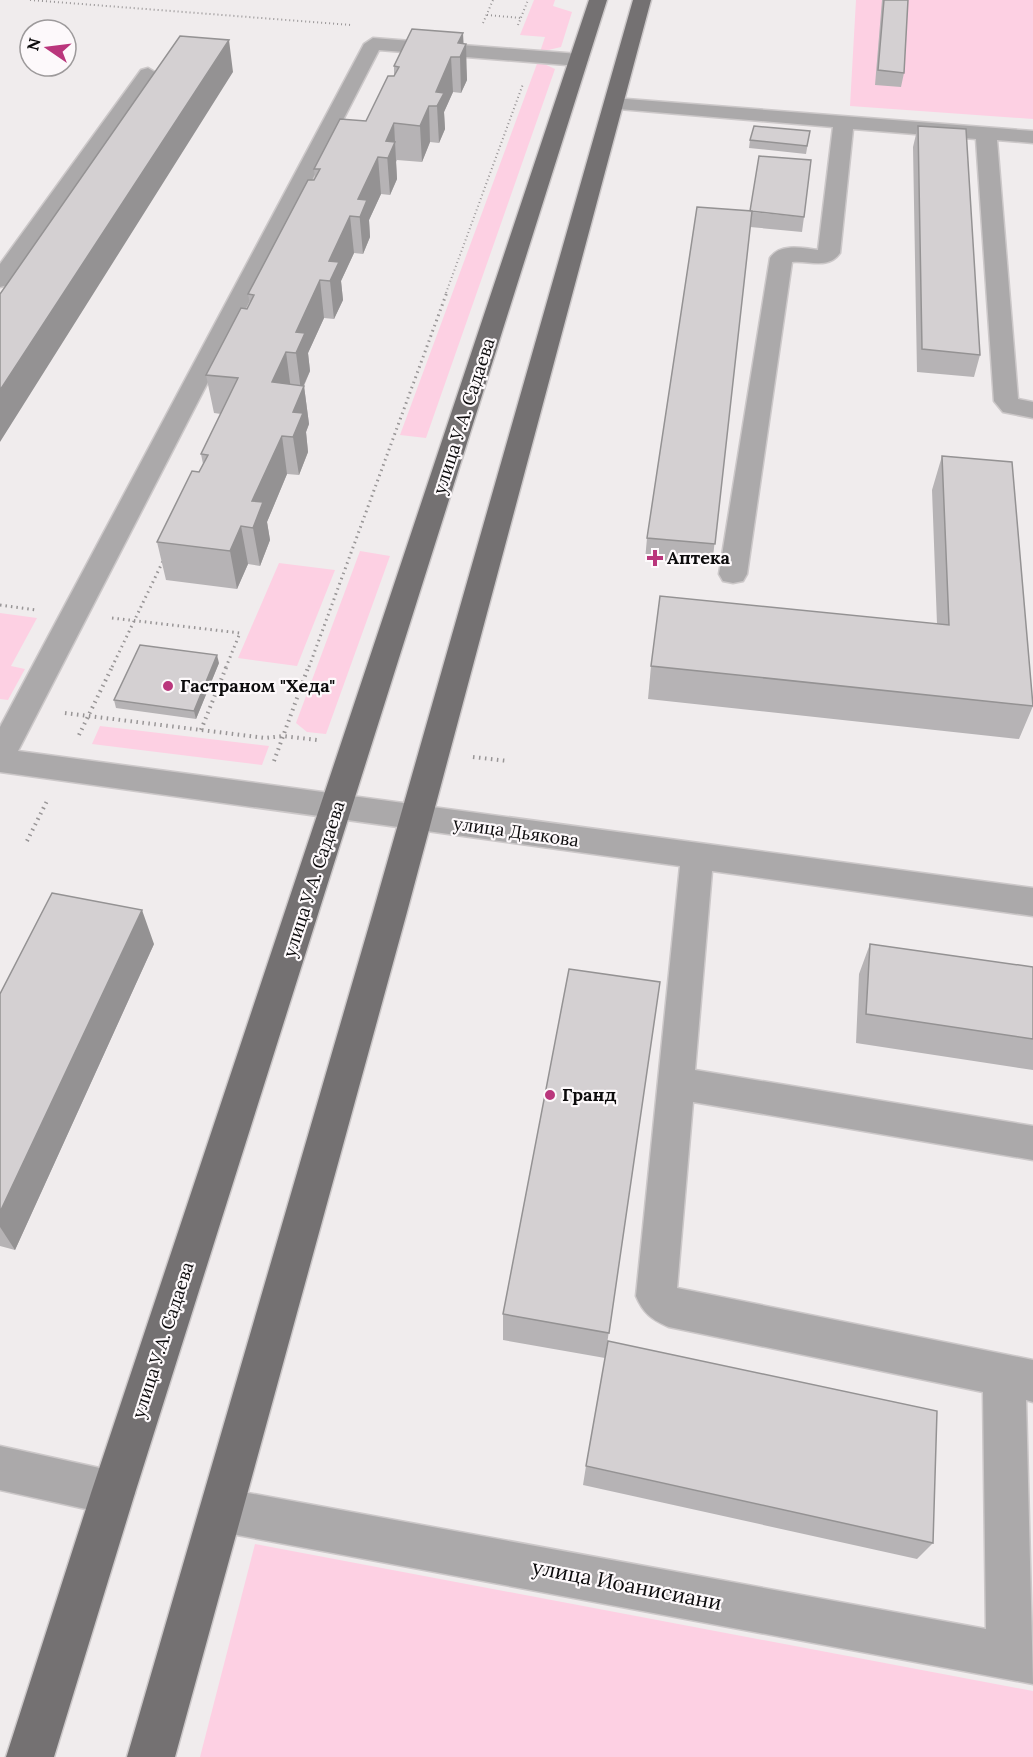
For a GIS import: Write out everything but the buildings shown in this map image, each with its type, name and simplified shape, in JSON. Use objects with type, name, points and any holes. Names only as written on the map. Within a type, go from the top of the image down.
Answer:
[{"type":"main road","name":"улица У.А. Садаева","points":[[30,1757],[113,1493],[598,0]]},
{"type":"main road","points":[[151,1757],[416,818],[642,0]]},
{"type":"street","points":[[0,758],[373,44],[579,60]]},
{"type":"street","points":[[0,280],[148,74]]},
{"type":"street","points":[[614,104],[1033,137]]},
{"type":"street","points":[[733,574],[781,258],[786,255],[819,257],[829,253],[844,122]]},
{"type":"street","points":[[986,133],[1006,401],[1011,407],[1033,410]]},
{"type":"street","name":"улица Дьякова","points":[[0,758],[261,798],[1033,902]]},
{"type":"street","points":[[697,856],[656,1296],[661,1303],[669,1307],[1019,1378],[1021,1659]]},
{"type":"street","points":[[675,1083],[1033,1143]]},
{"type":"street","points":[[0,1468],[113,1493]]},
{"type":"street","name":"улица Иоанисиани","points":[[221,1510],[1021,1659]]},
{"type":"path","points":[[30,0],[360,26]]},
{"type":"path","points":[[482,25],[493,0]]},
{"type":"path","points":[[261,798],[540,39],[513,37],[528,0]]},
{"type":"path","points":[[487,15],[521,18]]},
{"type":"path","points":[[27,841],[166,557]]},
{"type":"path","points":[[0,605],[240,633],[201,730]]},
{"type":"path","points":[[25,708],[265,738],[283,736],[358,744]]},
{"type":"path","points":[[433,753],[508,761]]},
{"type":"shaded area","points":[[534,0],[555,0],[553,6],[572,12],[561,47],[540,52],[545,37],[520,35]]},
{"type":"shaded area","points":[[856,0],[1033,0],[1033,119],[850,106]]},
{"type":"shaded area","points":[[538,61],[555,69],[426,438],[400,435]]},
{"type":"shaded area","points":[[360,551],[390,556],[326,734],[307,732],[296,723]]},
{"type":"shaded area","points":[[279,563],[335,570],[297,666],[238,658]]},
{"type":"shaded area","points":[[0,613],[37,618],[11,666],[25,669],[8,700],[0,699]]},
{"type":"shaded area","points":[[100,726],[269,746],[262,765],[92,744]]},
{"type":"shaded area","points":[[255,1544],[1033,1691],[1033,1757],[200,1757]]},
{"type":"place","name":"Аптека","points":[[655,558]]},
{"type":"place","name":"Гастраном \"Хеда\"","points":[[168,686]]},
{"type":"place","name":"Гранд","points":[[550,1095]]}]
